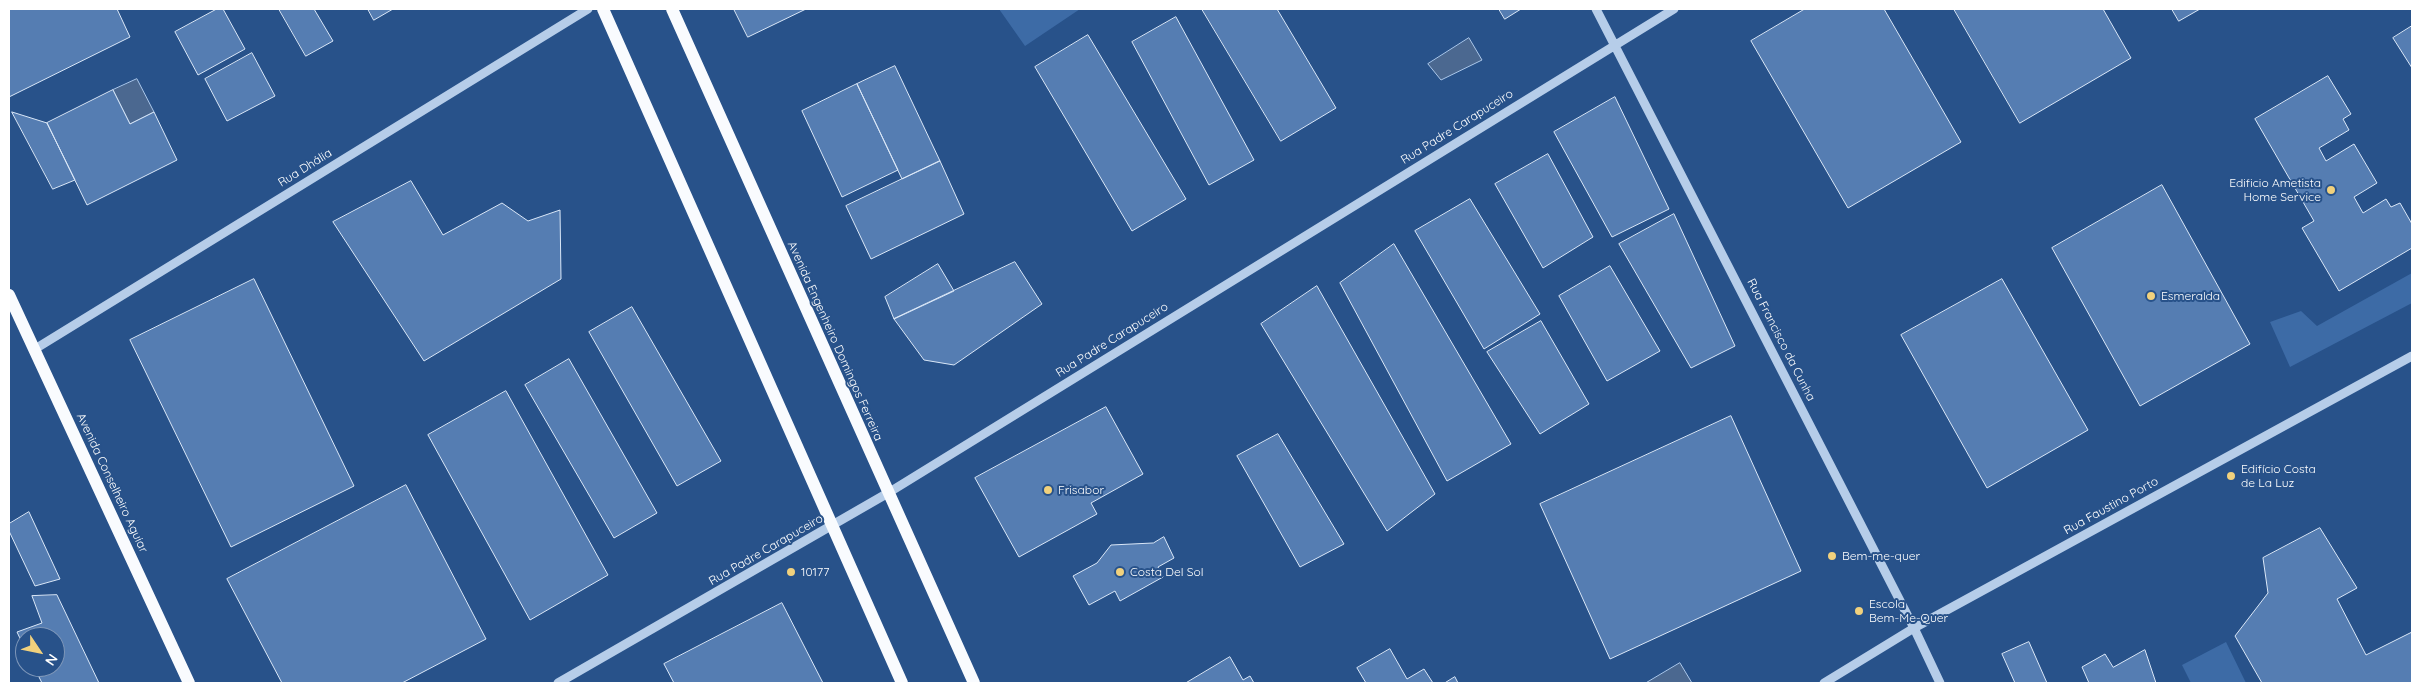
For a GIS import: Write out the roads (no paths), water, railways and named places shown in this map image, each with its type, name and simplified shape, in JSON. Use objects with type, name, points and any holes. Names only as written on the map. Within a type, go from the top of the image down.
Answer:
[{"type":"main road","points":[[602,9],[902,683]]},
{"type":"main road","name":"Avenida Engenheiro Domingos Ferreira","points":[[672,9],[974,683]]},
{"type":"main road","name":"Avenida Conselheiro Aguiar","points":[[9,296],[189,683]]},
{"type":"street","name":"Rua Dhália","points":[[35,349],[588,9]]},
{"type":"street","name":"Rua Francisco da Cunha","points":[[1596,9],[1914,628],[1940,683]]},
{"type":"street","name":"Rua Padre Carapuceiro","points":[[558,683],[888,493],[1674,9]]},
{"type":"street","name":"Rua Faustino Porto","points":[[1824,683],[1914,628],[2412,356]]},
{"type":"place","name":"Edificio Ametista Home Service","points":[[2331,190]]},
{"type":"place","name":"Esmeralda","points":[[2151,296]]},
{"type":"place","name":"Edifício Costa de La Luz","points":[[2231,476]]},
{"type":"place","name":"Frisabor","points":[[1048,490]]},
{"type":"place","name":"Bem-me-quer","points":[[1832,556]]},
{"type":"place","name":"10177","points":[[791,572]]},
{"type":"place","name":"Costa Del Sol","points":[[1120,572]]},
{"type":"place","name":"Escola Bem-Me-Quer","points":[[1859,611]]}]
